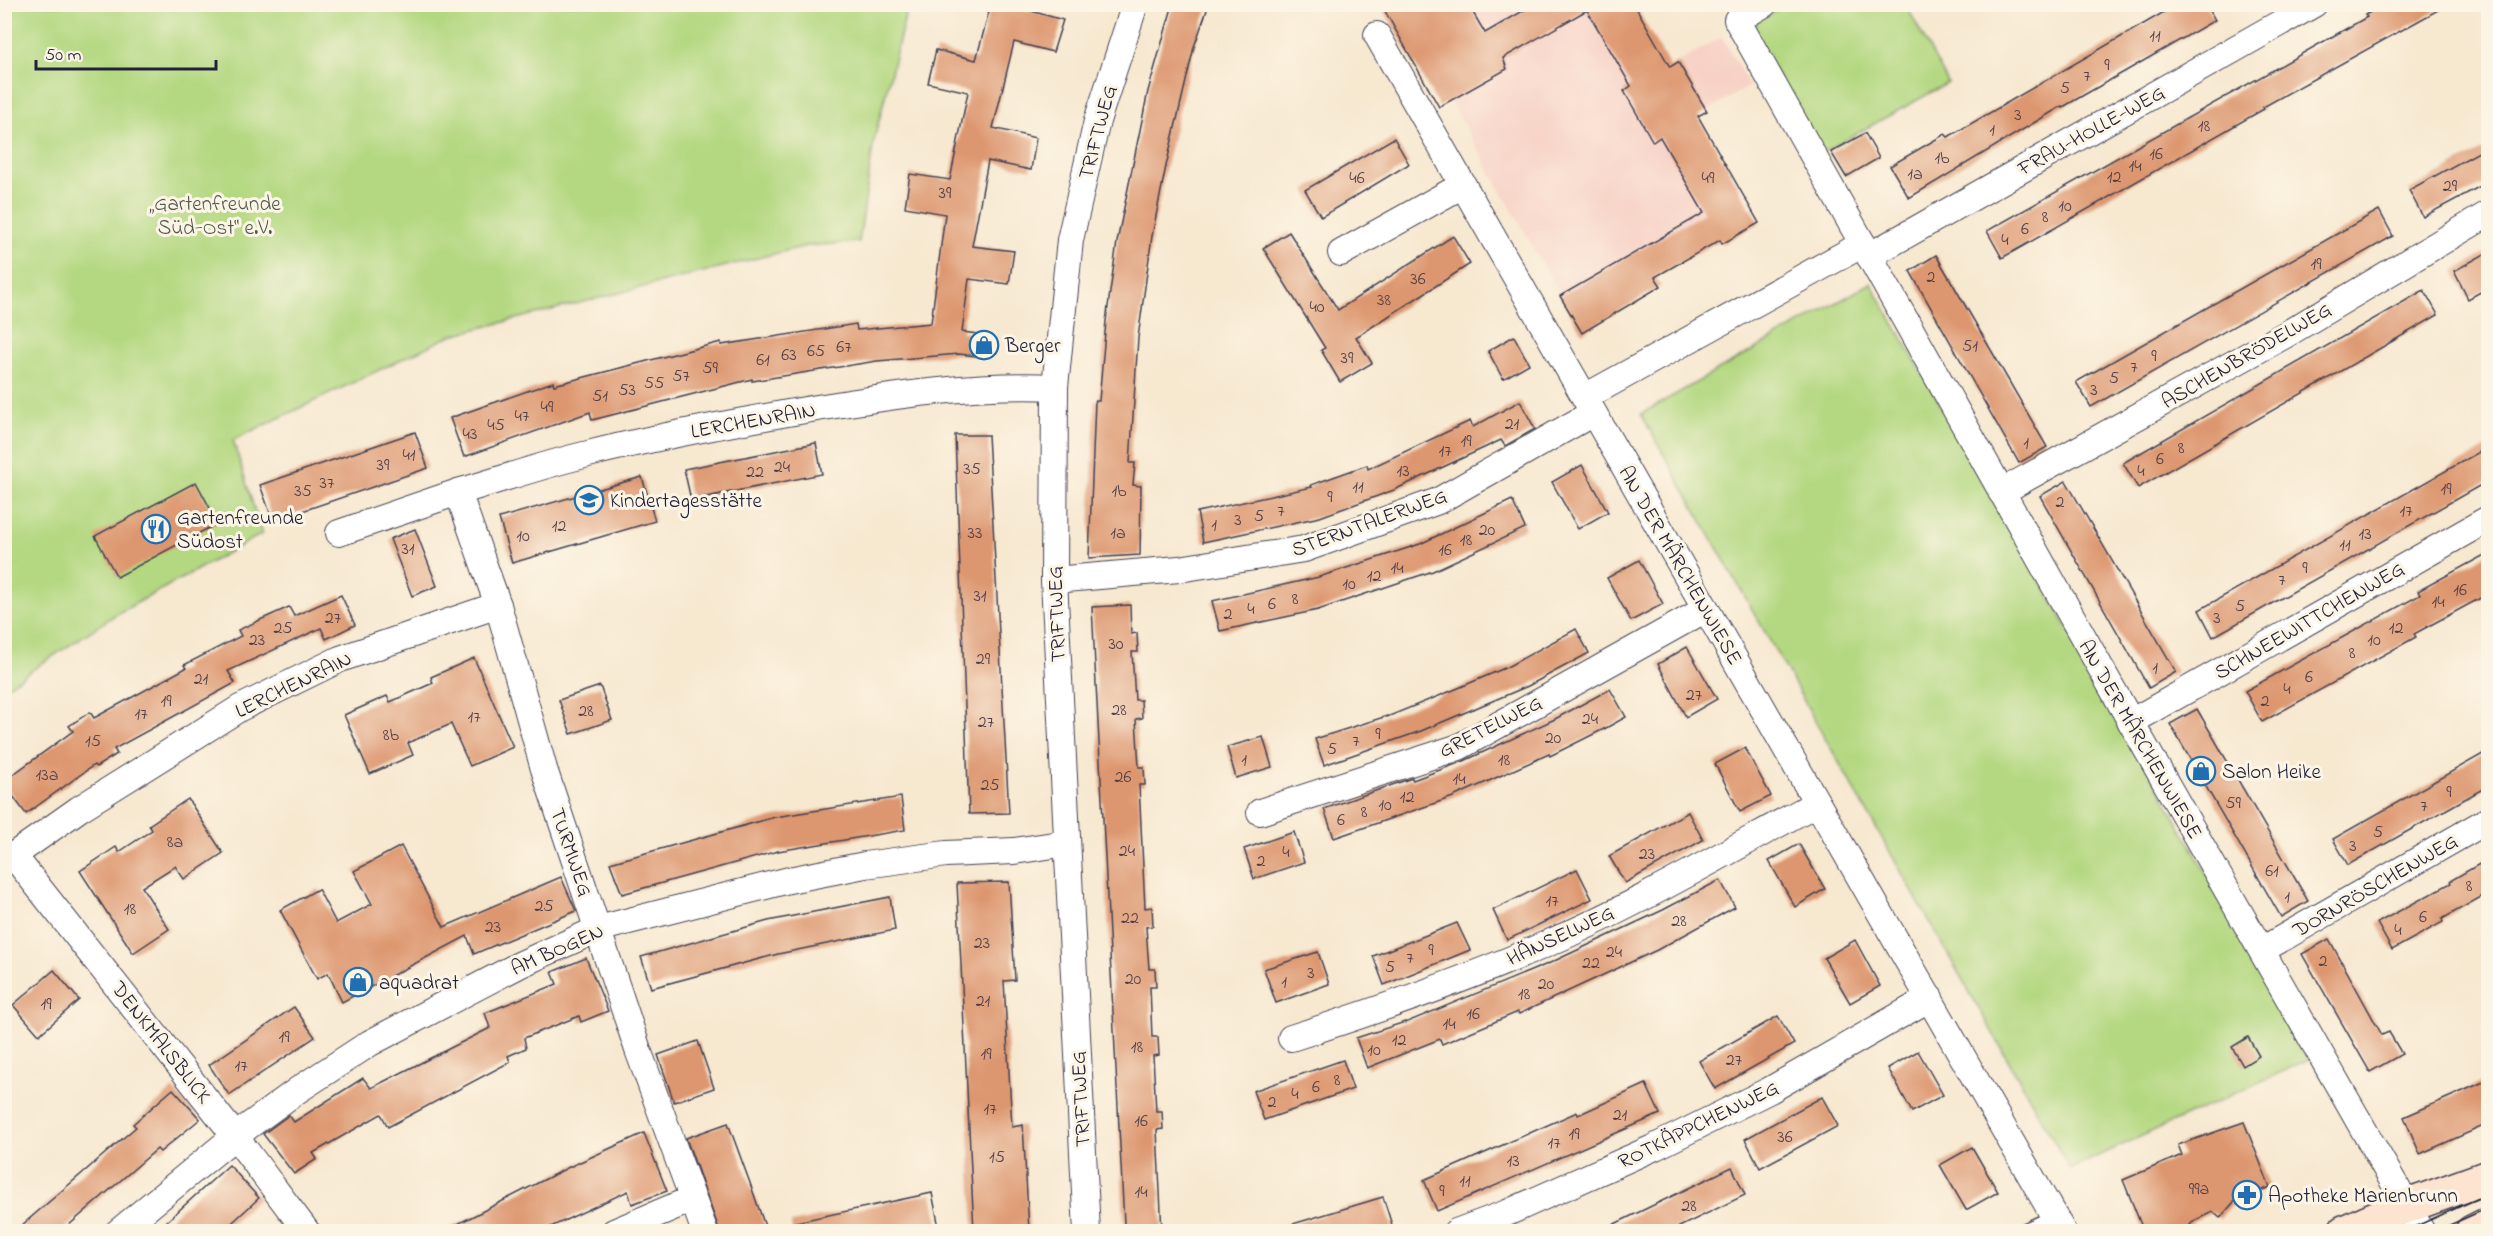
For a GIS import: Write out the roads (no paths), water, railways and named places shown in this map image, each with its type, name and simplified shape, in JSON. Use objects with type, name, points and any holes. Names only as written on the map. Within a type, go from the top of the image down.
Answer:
[{"type":"main road","points":[[2344,1232],[2380,1216],[2415,1220],[2488,1177]]},
{"type":"main road","points":[[2472,1232],[2488,1224]]},
{"type":"street","name":"TRIFTWEG","points":[[1087,1232],[1054,580],[1055,387],[1070,240],[1097,121],[1135,4]]},
{"type":"street","name":"AN DER MÄRCHENWIESE","points":[[1764,4],[1737,20],[2001,492],[2415,1220]]},
{"type":"street","name":"FRAU-HOLLE-WEG","points":[[1866,250],[2314,4]]},
{"type":"street","name":"AN DER MÄRCHENWIESE","points":[[1377,35],[2058,1224]]},
{"type":"street","points":[[1341,253],[1463,185]]},
{"type":"street","name":"ASCHENBRÖDELWEG","points":[[2001,492],[2285,335],[2488,214]]},
{"type":"street","points":[[1589,405],[1866,250]]},
{"type":"street","name":"LERCHENRAIN","points":[[339,533],[458,492],[582,455],[694,429],[859,401],[924,393],[1025,386],[1055,387]]},
{"type":"street","name":"STERNTALERWEG","points":[[1054,580],[1179,568],[1304,549],[1438,501],[1589,405]]},
{"type":"street","points":[[458,492],[498,605]]},
{"type":"street","name":"SCHNEEWITTCHENWEG","points":[[2131,722],[2488,519]]},
{"type":"street","name":"LERCHENRAIN","points":[[9,859],[79,809],[240,708],[340,659],[498,605]]},
{"type":"street","name":"TURMWEG","points":[[498,605],[544,769],[638,1050],[705,1232]]},
{"type":"street","name":"GRETELWEG","points":[[1260,812],[1459,747],[1706,609]]},
{"type":"street","name":"HÄNSELWEG","points":[[1291,1038],[1413,999],[1544,945],[1657,890],[1817,803]]},
{"type":"street","name":"DORNRÖSCHENWEG","points":[[2262,950],[2488,820]]},
{"type":"street","name":"AM BOGEN","points":[[118,1232],[235,1136],[298,1090],[370,1043],[519,965],[598,928],[789,880],[865,865],[946,854],[1014,851],[1067,843]]},
{"type":"street","name":"DENKMALSBLICK","points":[[9,859],[235,1136],[307,1232]]},
{"type":"street","name":"ROTKÄPPCHENWEG","points":[[1456,1232],[1507,1213],[1676,1137],[1770,1090],[1930,998]]},
{"type":"street","points":[[614,1232],[692,1199]]},
{"type":"lane","points":[[2019,1232],[2058,1224]]},
{"type":"tram line","points":[[2403,1232],[2488,1194]]},
{"type":"tram line","points":[[2434,1232],[2488,1208]]},
{"type":"place","name":"Berger","points":[[984,345]]},
{"type":"place","name":"Kindertagesstätte","points":[[589,500]]},
{"type":"place","name":"Gartenfreunde Südost","points":[[156,529]]},
{"type":"place","name":"Salon Heike","points":[[2201,771]]},
{"type":"place","name":"aquadrat","points":[[358,982]]},
{"type":"place","name":"Apotheke Marienbrunn","points":[[2247,1195]]},
{"type":"park label","name":"„Gartenfreunde Süd-Ost“ e.V.","points":[[215,215]]}]
